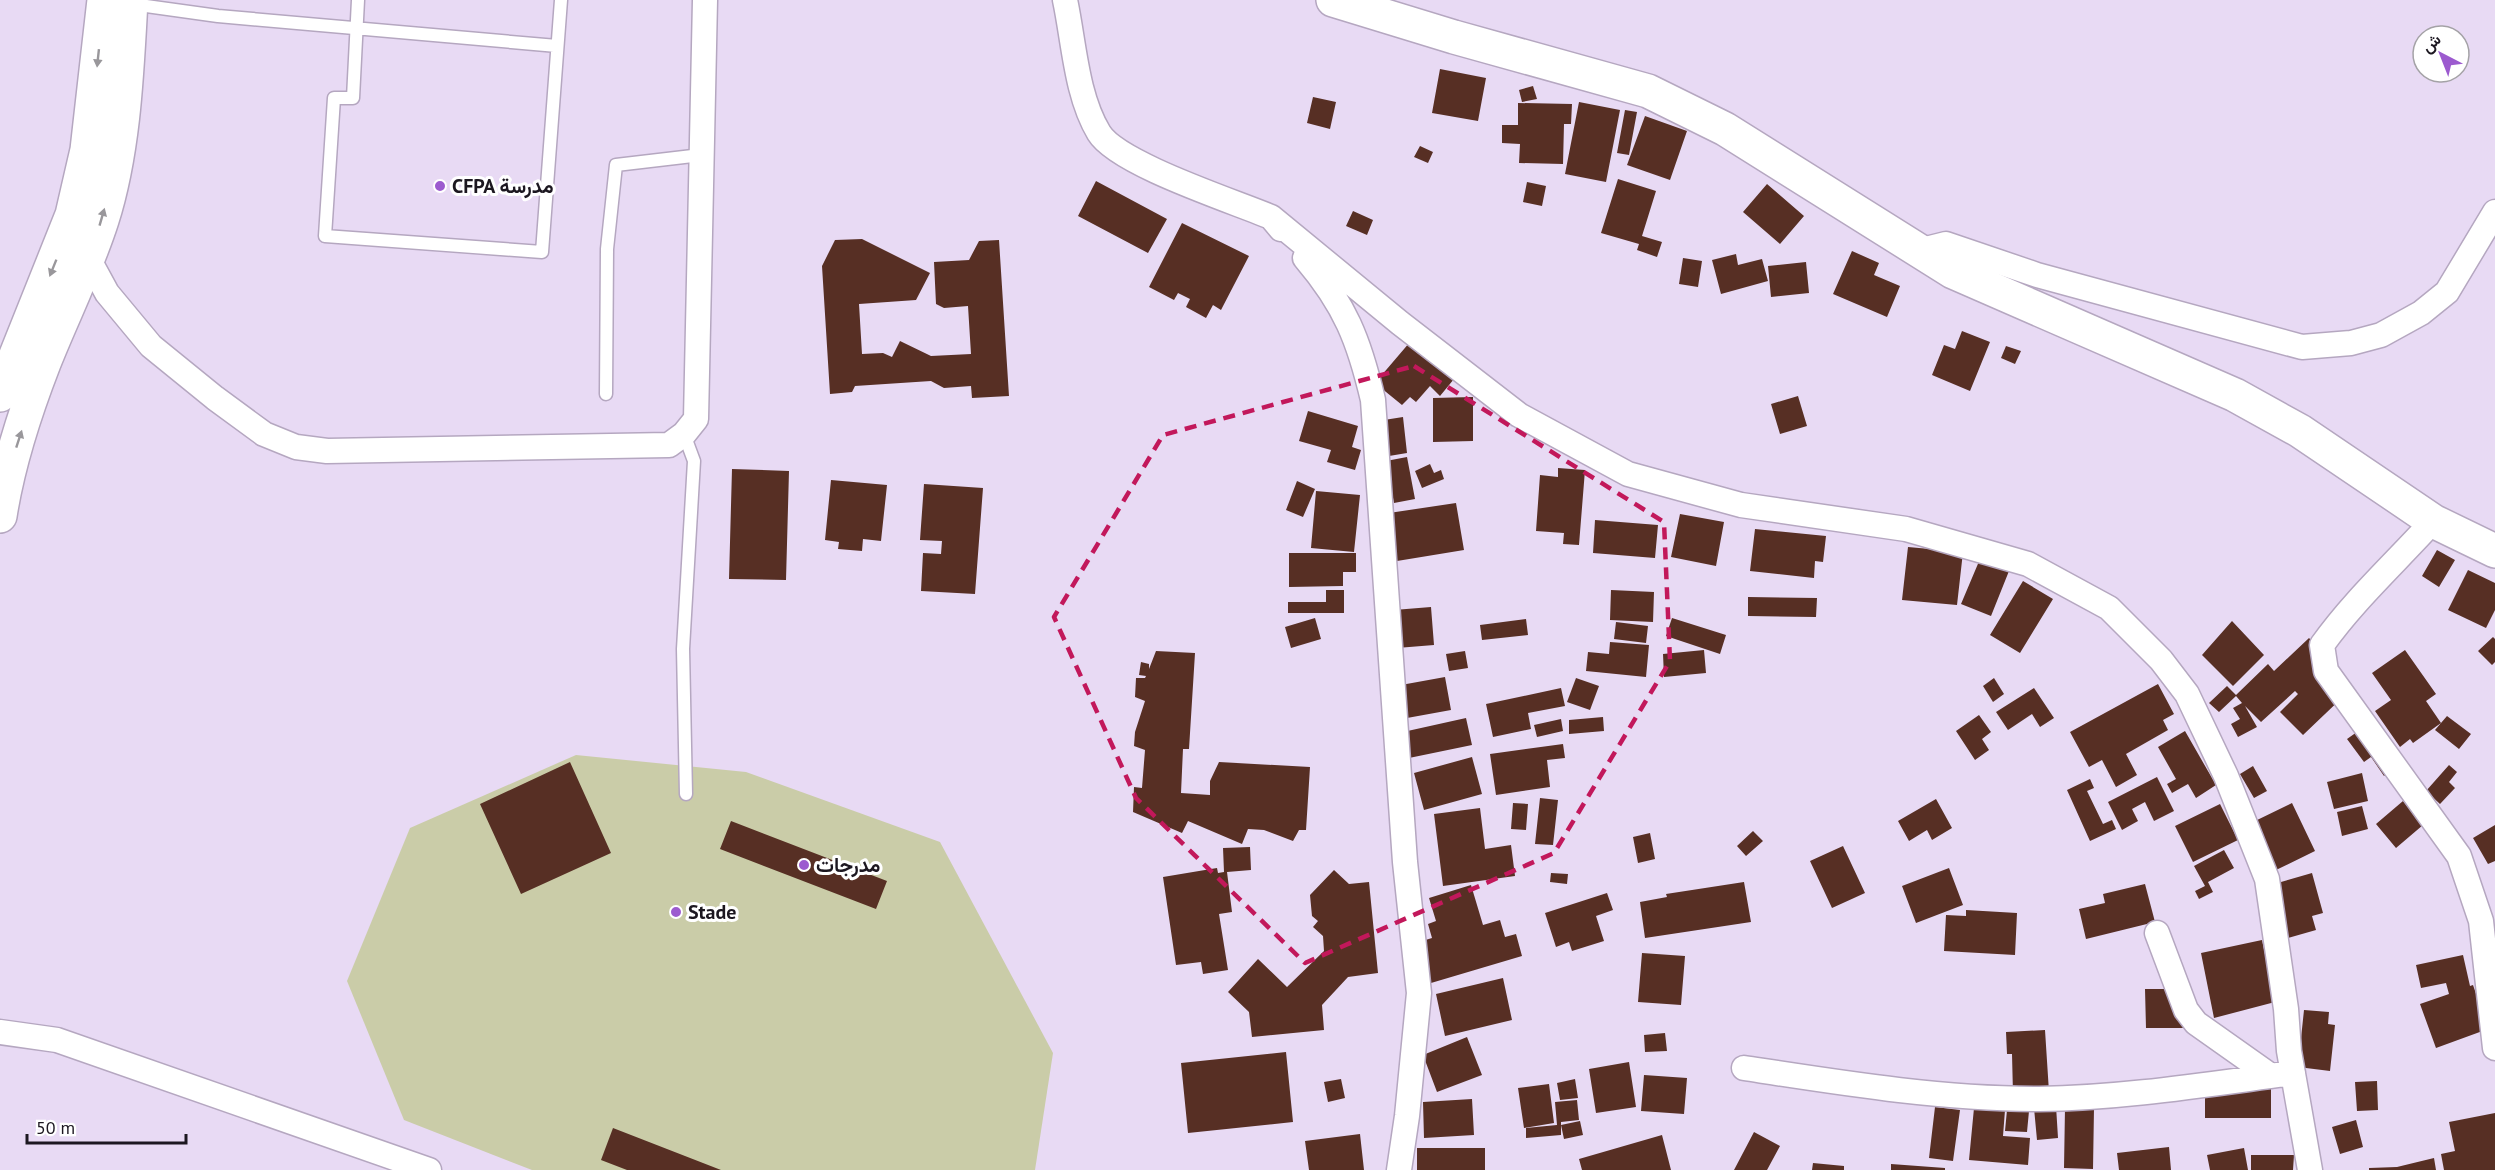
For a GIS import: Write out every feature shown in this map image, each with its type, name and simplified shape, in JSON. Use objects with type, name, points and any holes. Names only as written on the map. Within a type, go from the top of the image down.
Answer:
[{"type":"street","points":[[88,258],[107,293],[151,346],[264,434],[296,447],[327,451],[669,445],[684,434],[696,419],[705,0]]},
{"type":"street","points":[[1065,0],[1084,99],[1099,133],[1112,148],[1144,164],[1270,216],[1400,324],[1519,415],[1628,474],[1741,505],[1906,529],[2028,564],[2109,608],[2162,660],[2187,694],[2230,786],[2267,879],[2282,1075],[2310,1170]]},
{"type":"street","points":[[1333,0],[1454,37],[1648,91],[1725,129],[1953,272],[2235,394],[2300,431],[2433,521],[2495,551]]},
{"type":"street","points":[[0,516],[5,483],[44,364],[102,220],[112,177],[124,102],[122,1]]},
{"type":"street","points":[[0,395],[72,215],[122,1]]},
{"type":"street","points":[[1918,250],[1946,244],[2037,275],[2302,347],[2351,343],[2381,335],[2421,313],[2447,292],[2495,212]]},
{"type":"street","points":[[1270,216],[1344,310],[1363,357],[1373,400],[1405,862],[1419,993],[1407,1116],[1398,1170]]},
{"type":"street","points":[[2433,521],[2340,619],[2322,645],[2326,671],[2459,856],[2481,921],[2495,1048]]},
{"type":"street","points":[[2157,933],[2186,1010],[2196,1023],[2282,1075]]},
{"type":"street","points":[[0,1032],[57,1040],[429,1170]]},
{"type":"street","points":[[1744,1068],[1898,1091],[2039,1099],[2137,1092],[2282,1075]]},
{"type":"lane","points":[[358,0],[352,98],[334,98],[325,236],[542,252],[561,0]]},
{"type":"lane","points":[[122,1],[218,16],[557,46]]},
{"type":"lane","points":[[606,394],[607,249],[616,165],[701,155]]},
{"type":"lane","points":[[684,434],[694,461],[683,649],[686,794]]},
{"type":"highlighted area","points":[[1414,366],[1664,522],[1670,661],[1554,853],[1305,963],[1136,798],[1054,617],[1163,435]]},
{"type":"green space","name":"Stade","points":[[576,755],[746,772],[940,842],[1053,1053],[1035,1170],[532,1170],[404,1120],[347,981],[410,828]]},
{"type":"building","points":[[1440,69],[1486,78],[1478,121],[1432,113]]},
{"type":"building","points":[[1533,86],[1537,99],[1522,102],[1519,90]]},
{"type":"building","points":[[1313,97],[1336,102],[1330,129],[1307,123]]},
{"type":"building","points":[[1579,102],[1620,110],[1606,182],[1565,174]]},
{"type":"building","points":[[1518,103],[1572,104],[1571,124],[1564,124],[1563,164],[1519,163],[1520,144],[1502,143],[1502,125],[1518,125]]},
{"type":"building","points":[[1625,110],[1637,112],[1629,155],[1617,153]]},
{"type":"building","points":[[1645,116],[1687,131],[1670,180],[1627,165]]},
{"type":"building","points":[[1420,146],[1433,152],[1428,163],[1414,157]]},
{"type":"building","points":[[1618,179],[1656,191],[1642,236],[1662,242],[1657,257],[1637,250],[1639,244],[1601,233]]},
{"type":"building","points":[[1096,181],[1167,219],[1148,253],[1078,216]]},
{"type":"building","points":[[1527,182],[1546,186],[1542,206],[1523,202]]},
{"type":"building","points":[[1767,184],[1804,216],[1780,244],[1743,212]]},
{"type":"building","points":[[1353,211],[1373,220],[1367,235],[1346,226]]},
{"type":"building","points":[[1182,223],[1249,256],[1221,310],[1213,305],[1206,318],[1186,307],[1190,299],[1178,293],[1174,300],[1149,287]]},
{"type":"building","points":[[862,239],[930,273],[916,300],[859,304],[862,354],[883,353],[892,357],[900,341],[931,356],[971,354],[968,306],[944,308],[936,304],[934,262],[969,260],[979,241],[999,240],[1009,396],[972,398],[971,386],[944,388],[931,381],[855,386],[852,392],[830,394],[822,266],[835,240]]},
{"type":"building","points":[[1852,251],[1879,263],[1874,275],[1900,286],[1887,317],[1833,294]]},
{"type":"building","points":[[1736,254],[1738,265],[1762,259],[1768,281],[1721,294],[1712,260]]},
{"type":"building","points":[[1683,258],[1702,261],[1698,287],[1679,284]]},
{"type":"building","points":[[1806,262],[1809,293],[1771,297],[1768,266]]},
{"type":"building","points":[[1962,331],[1990,342],[1970,391],[1932,375],[1944,345],[1955,349]]},
{"type":"building","points":[[1410,342],[1454,379],[1440,396],[1430,386],[1416,402],[1410,397],[1402,405],[1375,383]]},
{"type":"building","points":[[2006,346],[2021,351],[2015,364],[2001,358]]},
{"type":"building","points":[[1798,396],[1807,426],[1780,434],[1771,404]]},
{"type":"building","points":[[1473,397],[1473,441],[1433,442],[1433,398]]},
{"type":"building","points":[[1308,411],[1358,426],[1352,447],[1361,450],[1355,470],[1327,462],[1331,450],[1299,441]]},
{"type":"building","points":[[1403,417],[1407,453],[1389,456],[1384,420]]},
{"type":"building","points":[[1407,457],[1415,499],[1394,503],[1386,461]]},
{"type":"building","points":[[1430,464],[1434,473],[1441,470],[1444,479],[1422,488],[1415,471]]},
{"type":"building","points":[[1558,468],[1585,470],[1579,545],[1563,544],[1564,533],[1536,531],[1540,475],[1558,477]]},
{"type":"building","points":[[732,469],[789,471],[786,580],[729,579]]},
{"type":"building","points":[[831,480],[887,485],[881,541],[863,539],[862,551],[838,549],[839,542],[825,540]]},
{"type":"building","points":[[1297,481],[1315,489],[1303,517],[1286,510]]},
{"type":"building","points":[[924,484],[983,488],[975,594],[921,591],[923,553],[941,554],[942,541],[920,540]]},
{"type":"building","points":[[1316,491],[1360,495],[1354,552],[1311,548]]},
{"type":"building","points":[[1456,503],[1464,550],[1397,561],[1389,513]]},
{"type":"building","points":[[1680,514],[1724,522],[1716,566],[1671,557]]},
{"type":"building","points":[[1595,520],[1658,525],[1655,558],[1593,553]]},
{"type":"building","points":[[1755,529],[1826,536],[1823,562],[1815,561],[1814,578],[1750,571]]},
{"type":"building","points":[[1908,547],[1963,552],[1957,605],[1902,600]]},
{"type":"building","points":[[2437,550],[2455,560],[2439,587],[2422,576]]},
{"type":"building","points":[[1289,553],[1356,553],[1356,572],[1343,572],[1343,586],[1289,587]]},
{"type":"building","points":[[1980,559],[2009,571],[1991,616],[1961,604]]},
{"type":"building","points":[[2468,570],[2495,583],[2495,610],[2486,628],[2448,610]]},
{"type":"building","points":[[2023,581],[2053,599],[2020,653],[1990,635]]},
{"type":"building","points":[[1326,590],[1344,590],[1344,613],[1288,613],[1288,602],[1326,602]]},
{"type":"building","points":[[1611,590],[1654,592],[1653,622],[1610,620]]},
{"type":"building","points":[[1748,597],[1817,598],[1816,617],[1748,616]]},
{"type":"building","points":[[1431,607],[1434,645],[1397,648],[1394,610]]},
{"type":"building","points":[[1315,618],[1321,639],[1291,648],[1285,627]]},
{"type":"building","points":[[1672,618],[1726,635],[1720,654],[1666,636]]},
{"type":"building","points":[[1526,619],[1528,635],[1482,640],[1480,625]]},
{"type":"building","points":[[2232,621],[2264,655],[2233,686],[2202,655]]},
{"type":"building","points":[[1616,622],[1648,626],[1646,643],[1614,639]]},
{"type":"building","points":[[2493,637],[2495,639],[2495,662],[2492,665],[2478,651]]},
{"type":"building","points":[[2309,638],[2333,663],[2347,693],[2303,735],[2280,712],[2298,694],[2295,691],[2261,722],[2245,706],[2257,727],[2238,737],[2231,724],[2240,719],[2233,708],[2242,703],[2236,696],[2219,712],[2209,703],[2227,686],[2236,695],[2268,664],[2274,671]]},
{"type":"building","points":[[1610,642],[1649,645],[1646,677],[1586,671],[1588,652],[1609,654]]},
{"type":"building","points":[[1704,650],[1706,673],[1664,677],[1663,654]]},
{"type":"building","points":[[2405,650],[2436,694],[2426,701],[2441,723],[2413,743],[2410,739],[2400,747],[2375,711],[2391,700],[2372,673]]},
{"type":"building","points":[[1156,651],[1195,653],[1189,749],[1183,749],[1181,793],[1210,795],[1210,781],[1219,762],[1310,767],[1306,830],[1299,830],[1293,841],[1264,830],[1248,829],[1242,844],[1188,821],[1182,833],[1133,812],[1134,787],[1142,788],[1145,750],[1134,746],[1135,732],[1145,701],[1135,697],[1136,678],[1145,678],[1146,676],[1139,675],[1141,662],[1149,664],[1149,669]]},
{"type":"building","points":[[1465,651],[1468,668],[1449,671],[1446,654]]},
{"type":"building","points":[[1445,677],[1451,710],[1407,718],[1401,685]]},
{"type":"building","points":[[1576,678],[1599,686],[1590,710],[1567,702]]},
{"type":"building","points":[[1994,678],[2004,694],[1993,702],[1983,686]]},
{"type":"building","points":[[2158,684],[2174,714],[2163,720],[2168,730],[2126,754],[2137,775],[2116,787],[2102,760],[2089,767],[2070,732]]},
{"type":"building","points":[[1561,688],[1565,706],[1528,713],[1531,729],[1493,737],[1486,704]]},
{"type":"building","points":[[2034,688],[2054,718],[2040,727],[2032,714],[2008,730],[1996,712]]},
{"type":"building","points":[[1979,715],[1991,732],[1982,739],[1989,750],[1975,760],[1956,731]]},
{"type":"building","points":[[2447,716],[2471,734],[2459,749],[2435,730]]},
{"type":"building","points":[[1603,717],[1604,731],[1569,734],[1569,720]]},
{"type":"building","points":[[1466,718],[1472,745],[1409,758],[1403,732]]},
{"type":"building","points":[[1561,719],[1563,731],[1537,737],[1534,725]]},
{"type":"building","points":[[2364,727],[2394,769],[2384,776],[2371,757],[2364,762],[2347,739]]},
{"type":"building","points":[[2185,731],[2216,785],[2196,798],[2188,784],[2172,793],[2167,784],[2176,779],[2158,747]]},
{"type":"building","points":[[1563,744],[1565,758],[1547,760],[1550,787],[1496,795],[1490,754]]},
{"type":"building","points":[[1472,757],[1482,794],[1424,810],[1414,773]]},
{"type":"building","points":[[570,762],[611,853],[521,894],[480,804]]},
{"type":"building","points":[[2449,765],[2457,772],[2449,782],[2455,788],[2440,804],[2426,791]]},
{"type":"building","points":[[2253,766],[2267,791],[2254,798],[2240,774]]},
{"type":"building","points":[[2362,773],[2368,801],[2334,809],[2327,782]]},
{"type":"building","points":[[2157,777],[2174,811],[2154,821],[2145,802],[2132,809],[2138,821],[2122,830],[2108,802]]},
{"type":"building","points":[[2090,779],[2094,788],[2087,791],[2103,824],[2112,820],[2116,829],[2090,841],[2067,790]]},
{"type":"building","points":[[1540,798],[1558,800],[1553,845],[1535,844]]},
{"type":"building","points":[[1936,799],[1952,828],[1932,840],[1927,830],[1909,841],[1898,821]]},
{"type":"building","points":[[2403,801],[2423,825],[2396,848],[2376,824]]},
{"type":"building","points":[[1513,803],[1528,804],[1526,830],[1511,829]]},
{"type":"building","points":[[2292,803],[2315,851],[2276,870],[2253,822]]},
{"type":"building","points":[[2220,804],[2238,840],[2193,862],[2175,826]]},
{"type":"building","points":[[2362,806],[2368,829],[2342,836],[2337,812]]},
{"type":"building","points":[[1480,808],[1485,849],[1511,845],[1515,876],[1443,886],[1434,814]]},
{"type":"building","name":"مدرجات","points":[[731,821],[887,881],[876,909],[720,849]]},
{"type":"building","points":[[2495,825],[2495,861],[2488,864],[2473,838]]},
{"type":"building","points":[[1753,831],[1763,841],[1746,856],[1737,846]]},
{"type":"building","points":[[1650,833],[1655,859],[1638,863],[1633,837]]},
{"type":"building","points":[[1843,846],[1865,893],[1832,908],[1810,861]]},
{"type":"building","points":[[1250,847],[1251,870],[1227,872],[1232,912],[1219,914],[1228,970],[1203,974],[1201,962],[1176,965],[1163,877],[1217,868],[1218,873],[1224,872],[1223,848]]},
{"type":"building","points":[[2224,850],[2234,868],[2208,882],[2213,892],[2199,899],[2195,891],[2205,886],[2194,866]]},
{"type":"building","points":[[1949,868],[1963,905],[1916,923],[1902,886]]},
{"type":"building","points":[[1334,870],[1349,884],[1369,882],[1378,973],[1348,977],[1322,1005],[1324,1030],[1252,1037],[1249,1012],[1228,992],[1258,959],[1287,987],[1324,951],[1323,936],[1313,927],[1318,921],[1312,916],[1310,895]]},
{"type":"building","points":[[1551,873],[1568,874],[1567,884],[1550,882]]},
{"type":"building","points":[[2312,873],[2323,913],[2312,916],[2316,930],[2288,938],[2274,884]]},
{"type":"building","points":[[1744,882],[1751,922],[1645,938],[1640,902],[1667,897],[1666,894]]},
{"type":"building","points":[[2145,884],[2155,922],[2086,939],[2079,909],[2105,903],[2103,894]]},
{"type":"building","points":[[1471,885],[1483,925],[1500,920],[1505,937],[1516,934],[1522,956],[1431,983],[1419,942],[1432,938],[1428,924],[1436,921],[1429,898]]},
{"type":"building","points":[[1607,893],[1613,910],[1596,916],[1604,941],[1572,951],[1569,942],[1556,947],[1545,913]]},
{"type":"building","points":[[1966,910],[2017,913],[2015,955],[1944,951],[1946,915],[1966,916]]},
{"type":"building","points":[[2262,940],[2275,1002],[2214,1018],[2201,953]]},
{"type":"building","points":[[1642,953],[1685,956],[1681,1005],[1638,1002]]},
{"type":"building","points":[[2463,955],[2470,986],[2473,985],[2488,1029],[2436,1048],[2420,1004],[2449,994],[2446,983],[2421,988],[2416,965]]},
{"type":"building","points":[[1503,978],[1512,1020],[1445,1036],[1436,994]]},
{"type":"building","points":[[2145,989],[2184,989],[2184,1028],[2146,1028]]},
{"type":"building","points":[[2304,1010],[2329,1012],[2328,1024],[2335,1025],[2330,1071],[2298,1067]]},
{"type":"building","points":[[2045,1030],[2049,1092],[2013,1094],[2012,1054],[2007,1054],[2006,1032]]},
{"type":"building","points":[[1665,1033],[1667,1051],[1645,1052],[1644,1035]]},
{"type":"building","points":[[1467,1037],[1482,1075],[1437,1092],[1423,1055]]},
{"type":"building","points":[[1286,1052],[1293,1122],[1188,1133],[1181,1063]]},
{"type":"building","points":[[1629,1062],[1636,1107],[1596,1113],[1589,1069]]},
{"type":"building","points":[[1644,1075],[1687,1078],[1684,1114],[1641,1111]]},
{"type":"building","points":[[1341,1079],[1345,1098],[1328,1102],[1324,1082]]},
{"type":"building","points":[[1575,1079],[1578,1098],[1560,1100],[1557,1083]]},
{"type":"building","points":[[2377,1081],[2378,1110],[2357,1111],[2355,1082]]},
{"type":"building","points":[[1549,1084],[1554,1123],[1524,1128],[1518,1088]]},
{"type":"building","points":[[2205,1086],[2271,1086],[2271,1118],[2205,1118]]},
{"type":"building","points":[[1472,1099],[1474,1135],[1424,1138],[1423,1102]]},
{"type":"building","points":[[1577,1100],[1579,1120],[1561,1122],[1561,1135],[1526,1138],[1526,1128],[1557,1125],[1555,1102]]},
{"type":"building","points":[[2056,1106],[2058,1138],[2037,1140],[2034,1108]]},
{"type":"building","points":[[1935,1107],[1960,1110],[1953,1161],[1929,1158]]},
{"type":"building","points":[[1974,1108],[2005,1110],[2003,1136],[2030,1138],[2028,1165],[1969,1160]]},
{"type":"building","points":[[2065,1108],[2094,1108],[2093,1169],[2064,1168]]},
{"type":"building","points":[[2007,1110],[2029,1111],[2027,1132],[2005,1131]]},
{"type":"building","points":[[2495,1113],[2495,1170],[2444,1170],[2441,1154],[2455,1151],[2449,1122]]},
{"type":"building","points":[[2356,1120],[2363,1147],[2340,1154],[2332,1127]]},
{"type":"building","points":[[1580,1121],[1583,1135],[1564,1139],[1561,1125]]},
{"type":"building","points":[[613,1128],[721,1170],[627,1170],[601,1160]]},
{"type":"building","points":[[1754,1132],[1780,1146],[1767,1170],[1734,1170]]},
{"type":"building","points":[[1360,1134],[1364,1170],[1309,1170],[1305,1141]]},
{"type":"building","points":[[1662,1135],[1671,1170],[1582,1170],[1579,1159]]},
{"type":"building","points":[[2169,1147],[2171,1170],[2119,1170],[2117,1153]]},
{"type":"building","points":[[1417,1148],[1485,1148],[1485,1170],[1417,1170]]},
{"type":"building","points":[[2244,1148],[2248,1170],[2210,1170],[2207,1155]]},
{"type":"building","points":[[2251,1155],[2294,1155],[2293,1170],[2251,1170]]},
{"type":"building","points":[[2434,1158],[2436,1170],[2369,1170],[2369,1168],[2397,1167]]},
{"type":"building","points":[[1813,1163],[1844,1166],[1844,1170],[1812,1170]]},
{"type":"building","points":[[1891,1164],[1945,1168],[1945,1170],[1891,1170]]},
{"type":"place","name":"CFPA مدرسة","points":[[440,186]]},
{"type":"place","name":"مدرجات","points":[[804,865]]},
{"type":"place","name":"Stade","points":[[676,912]]}]
